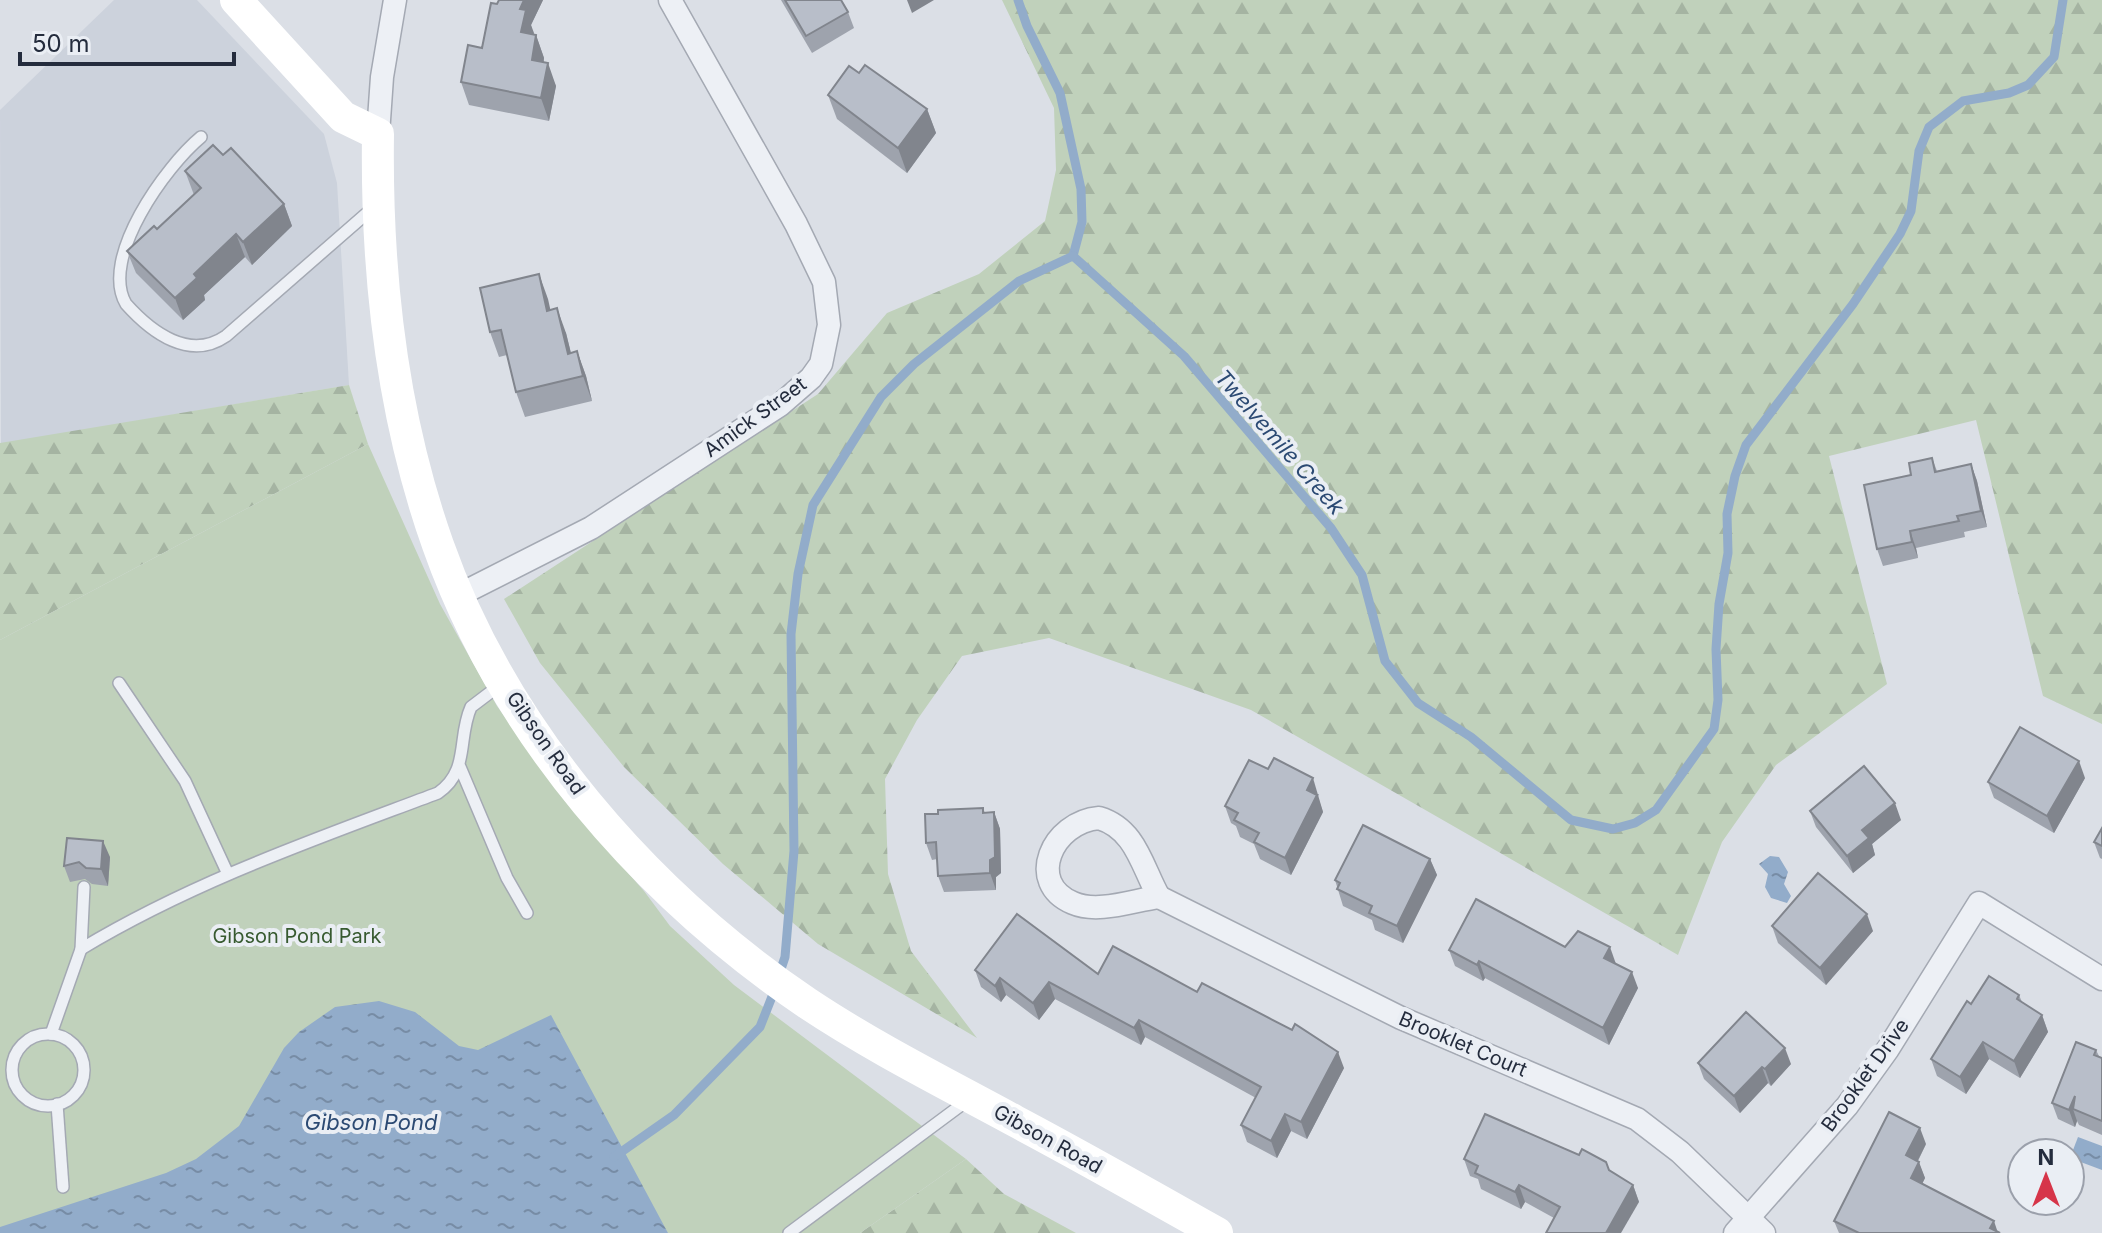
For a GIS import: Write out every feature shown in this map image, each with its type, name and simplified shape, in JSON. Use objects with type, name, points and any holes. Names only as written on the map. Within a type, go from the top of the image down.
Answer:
[{"type":"street","points":[[236,0],[343,117],[378,134],[382,77],[395,0]]},
{"type":"street","name":"Amick Street","points":[[459,595],[591,528],[780,405],[811,378],[821,364],[829,325],[824,282],[796,224],[670,0]]},
{"type":"street","name":"Gibson Road","points":[[378,134],[383,294],[401,409],[426,508],[459,595],[504,683],[576,788],[685,908],[776,980],[841,1024],[1217,1233]]},
{"type":"street","points":[[1099,818],[1113,822],[1127,833],[1159,897],[1088,907],[1072,903],[1059,894],[1051,881],[1051,850],[1058,836],[1084,819],[1099,818]]},
{"type":"street","name":"Brooklet Court","points":[[1159,897],[1413,1024],[1637,1119],[1680,1152],[1741,1224],[1764,1233]]},
{"type":"street","name":"Brooklet Drive","points":[[1741,1224],[1862,1087],[1979,903],[2102,979]]},
{"type":"lane","points":[[201,137],[173,164],[149,200],[122,257],[119,273],[126,304],[183,346],[207,346],[226,336],[378,204]]},
{"type":"lane","points":[[119,683],[185,781],[227,872]]},
{"type":"lane","points":[[81,949],[130,920],[227,872],[438,793],[451,783],[460,767],[471,707],[504,683]]},
{"type":"lane","points":[[460,767],[507,878],[527,913]]},
{"type":"lane","points":[[51,1034],[81,949],[84,887]]},
{"type":"lane","points":[[51,1034],[72,1043],[83,1062],[83,1073],[75,1093],[57,1104],[34,1103],[17,1089],[12,1067],[21,1046],[40,1035],[51,1034]]},
{"type":"lane","points":[[789,1233],[971,1097]]},
{"type":"lane","points":[[57,1104],[63,1187]]},
{"type":"shaded area","points":[[114,0],[197,0],[324,134],[337,183],[349,385],[1,444],[0,110]]},
{"type":"green space","points":[[1002,0],[2102,0],[2102,724],[2043,696],[1976,420],[1829,456],[1887,684],[1776,765],[1722,842],[1678,955],[1251,710],[1049,638],[962,656],[917,720],[885,779],[888,874],[911,951],[977,1038],[818,944],[723,864],[624,767],[540,663],[504,599],[818,394],[887,313],[979,274],[1045,221],[1056,170],[1054,108]]},
{"type":"green space","points":[[349,385],[368,444],[0,640],[0,443]]},
{"type":"green space","name":"Gibson Pond Park","points":[[368,444],[440,604],[497,706],[565,801],[644,891],[670,926],[734,985],[966,1159],[860,1233],[0,1233],[0,640]]},
{"type":"green space","points":[[966,1159],[1004,1194],[1076,1233],[860,1233]]},
{"type":"water","points":[[1770,856],[1779,857],[1788,872],[1784,884],[1791,896],[1787,903],[1771,898],[1765,887],[1768,874],[1759,864]]},
{"type":"water","name":"Gibson Pond","points":[[379,1001],[415,1012],[459,1046],[478,1050],[551,1015],[668,1233],[0,1233],[0,1227],[166,1173],[196,1159],[239,1126],[284,1048],[299,1032],[335,1007]]},
{"type":"water","points":[[2086,1140],[2102,1146],[2102,1170],[2086,1164]]},
{"type":"building","points":[[499,0],[524,0],[520,9],[526,10],[521,32],[536,35],[532,60],[548,63],[541,98],[461,82],[468,45],[482,48],[491,3],[497,4]]},
{"type":"building","points":[[785,0],[841,0],[848,12],[806,36]]},
{"type":"building","points":[[865,65],[927,109],[898,148],[828,95],[849,66],[859,73]]},
{"type":"building","points":[[213,145],[223,155],[231,148],[284,204],[243,242],[236,234],[194,274],[197,278],[175,298],[127,251],[154,226],[157,229],[201,188],[185,171]]},
{"type":"building","points":[[539,274],[547,311],[557,308],[568,354],[577,351],[583,376],[516,392],[501,330],[490,332],[480,288]]},
{"type":"building","points":[[1932,458],[1935,472],[1971,464],[1981,511],[1957,516],[1959,521],[1910,531],[1912,542],[1877,549],[1864,485],[1911,475],[1909,463]]},
{"type":"building","points":[[2020,727],[2079,761],[2047,816],[1988,782]]},
{"type":"building","points":[[1274,758],[1313,778],[1307,790],[1317,795],[1285,858],[1254,842],[1259,833],[1234,820],[1238,813],[1225,806],[1249,760],[1268,769]]},
{"type":"building","points":[[1864,766],[1895,803],[1862,830],[1869,838],[1847,856],[1810,811]]},
{"type":"building","points":[[983,808],[983,813],[994,812],[995,857],[990,860],[990,873],[938,876],[936,842],[926,843],[925,814],[938,814],[938,810]]},
{"type":"building","points":[[1363,825],[1430,859],[1397,926],[1369,913],[1372,906],[1337,889],[1340,883],[1335,880]]},
{"type":"building","points":[[2102,828],[2102,846],[2094,842]]},
{"type":"building","points":[[67,838],[103,841],[101,869],[86,868],[79,862],[64,866]]},
{"type":"building","points":[[1818,873],[1867,914],[1820,968],[1772,926]]},
{"type":"building","points":[[1476,899],[1565,947],[1578,931],[1610,947],[1604,958],[1632,972],[1603,1028],[1479,961],[1477,965],[1449,950]]},
{"type":"building","points":[[1017,914],[1098,974],[1113,946],[1197,992],[1202,983],[1292,1030],[1295,1024],[1338,1052],[1301,1122],[1285,1114],[1271,1141],[1241,1125],[1261,1087],[1139,1020],[1134,1028],[1049,982],[1033,1003],[1000,978],[995,986],[975,970]]},
{"type":"building","points":[[1989,976],[2019,995],[2017,999],[2042,1015],[2014,1061],[1983,1042],[1960,1077],[1931,1059],[1967,1001],[1971,1004]]},
{"type":"building","points":[[1746,1012],[1785,1048],[1734,1096],[1698,1063]]},
{"type":"building","points":[[2076,1042],[2096,1050],[2094,1055],[2102,1058],[2102,1121],[2073,1109],[2075,1096],[2069,1110],[2052,1103]]},
{"type":"building","points":[[1889,1112],[1920,1128],[1906,1155],[1919,1162],[1911,1178],[1994,1221],[1990,1228],[2000,1233],[1859,1233],[1834,1221]]},
{"type":"building","points":[[1485,1114],[1579,1155],[1582,1149],[1606,1162],[1609,1170],[1633,1185],[1606,1233],[1546,1233],[1560,1207],[1519,1185],[1515,1192],[1475,1173],[1478,1166],[1464,1159]]},
{"type":"waterway","points":[[1018,0],[1027,26],[1060,93],[1081,189],[1082,222],[1073,256]]},
{"type":"waterway","name":"Twelvemile Creek","points":[[1073,256],[1184,356],[1331,528],[1362,575],[1385,661],[1418,703],[1471,737],[1571,820],[1613,829],[1635,823],[1656,810],[1714,729],[1718,700],[1716,649],[1719,604],[1728,553],[1727,514],[1746,445],[1853,304],[1900,234],[1911,211],[1919,151],[1929,127],[1963,101],[2009,93],[2028,85],[2054,57],[2063,0]]},
{"type":"waterway","name":"Twelvemile Creek","points":[[779,975],[785,957],[794,851],[791,634],[798,574],[813,505],[881,397],[914,364],[1019,281],[1073,256]]},
{"type":"waterway","name":"Twelvemile Creek","points":[[614,1157],[674,1115],[760,1027],[775,989]]}]
